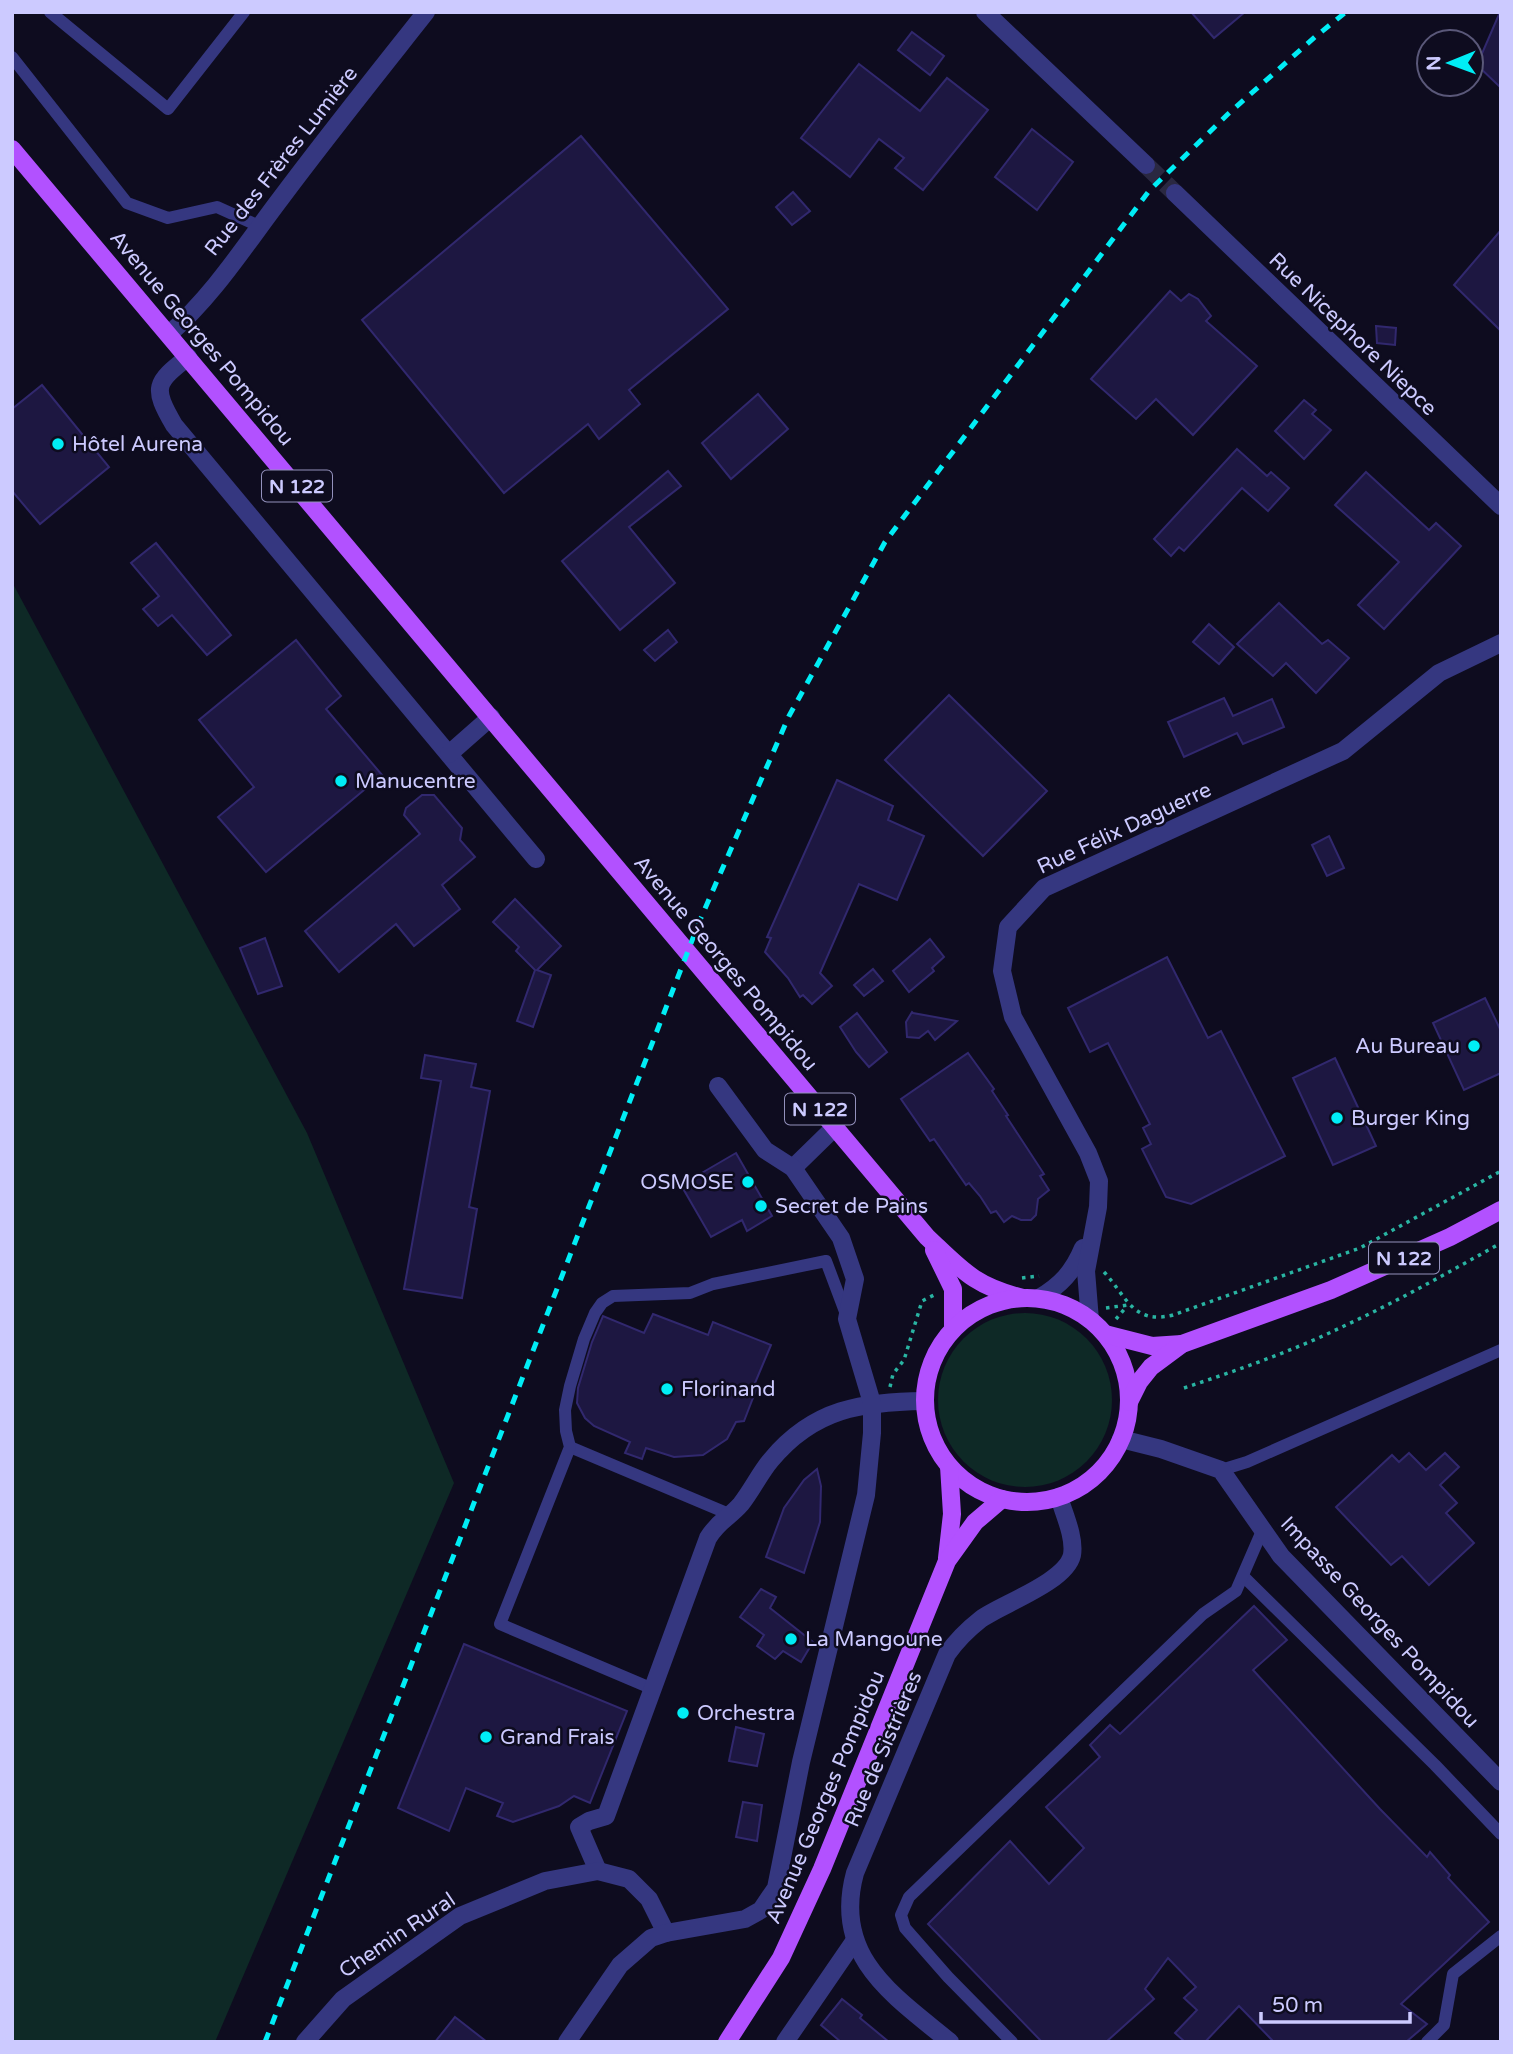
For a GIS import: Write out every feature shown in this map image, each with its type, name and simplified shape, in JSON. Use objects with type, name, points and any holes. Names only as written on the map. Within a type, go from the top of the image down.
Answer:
[{"type":"main road","name":"Avenue Georges Pompidou","points":[[12,149],[927,1237],[977,1282],[1002,1293],[1031,1298]]},
{"type":"main road","name":"N 122","points":[[1105,1335],[1152,1346],[1182,1344],[1331,1290],[1450,1237],[1501,1210]]},
{"type":"main road","name":"Avenue Georges Pompidou","points":[[927,1237],[953,1289],[953,1329]]},
{"type":"main road","points":[[1031,1298],[1061,1304],[1090,1320],[1105,1335],[1123,1366],[1129,1402],[1121,1439],[1106,1464],[1085,1484],[1059,1497],[1031,1502],[1002,1499],[973,1487],[949,1466],[936,1447],[928,1424],[925,1401],[928,1375],[937,1350],[953,1329],[968,1316],[985,1307],[1031,1298]]},
{"type":"main road","name":"N 122","points":[[1129,1402],[1139,1382],[1151,1367],[1182,1344]]},
{"type":"main road","points":[[947,1562],[952,1514],[949,1466]]},
{"type":"main road","points":[[947,1562],[975,1522],[1002,1499]]},
{"type":"main road","name":"Avenue Georges Pompidou","points":[[727,2042],[781,1958],[822,1869],[947,1562]]},
{"type":"street","name":"Rue des Frères Lumière","points":[[169,334],[183,322],[214,285],[426,12]]},
{"type":"street","points":[[985,12],[1146,165]]},
{"type":"street","name":"Rue Nicephore Niepce","points":[[1175,194],[1501,506]]},
{"type":"street","points":[[188,357],[163,377],[160,389],[161,402],[174,425],[536,859]]},
{"type":"street","name":"Rue Félix Daguerre","points":[[1090,1320],[1086,1271],[1100,1195],[1098,1181],[1091,1160],[1013,1017],[1002,971],[1009,927],[1044,888],[1343,751],[1439,673],[1501,643]]},
{"type":"street","points":[[449,754],[491,717]]},
{"type":"street","points":[[568,2042],[620,1965],[651,1938],[745,1919],[761,1910],[776,1888],[801,1762],[866,1495],[872,1403],[847,1318],[855,1279],[841,1238],[793,1168],[765,1150],[718,1086]]},
{"type":"street","points":[[793,1168],[835,1127]]},
{"type":"street","name":"Rue Félix Daguerre","points":[[1031,1298],[1057,1287],[1071,1273],[1096,1219]]},
{"type":"street","points":[[598,1871],[579,1827],[606,1816],[708,1538],[717,1524],[740,1504],[772,1458],[821,1418],[872,1403],[925,1401]]},
{"type":"street","points":[[1121,1439],[1161,1449],[1221,1470]]},
{"type":"street","name":"Impasse Georges Pompidou","points":[[1221,1470],[1281,1556],[1501,1782]]},
{"type":"street","name":"Rue de Sistrières","points":[[950,2042],[883,1986],[855,1940],[851,1926],[849,1895],[855,1873],[947,1654],[961,1635],[983,1618],[1062,1571],[1072,1555],[1070,1535],[1059,1497]]},
{"type":"street","name":"Chemin Rural","points":[[305,2042],[343,1999],[460,1916],[545,1881],[598,1871],[629,1879],[649,1899],[666,1933]]},
{"type":"street","points":[[785,2042],[855,1940]]},
{"type":"lane","points":[[50,12],[168,109],[244,12]]},
{"type":"lane","points":[[12,57],[127,203],[169,218],[217,207],[259,226]]},
{"type":"lane","points":[[653,1689],[500,1624],[570,1447],[565,1410],[574,1367],[595,1313],[602,1303],[613,1296],[690,1293],[713,1284],[826,1261],[847,1318]]},
{"type":"lane","points":[[1221,1470],[1247,1462],[1501,1350]]},
{"type":"lane","points":[[570,1447],[729,1514]]},
{"type":"lane","points":[[1012,2042],[948,1977],[905,1928],[901,1915],[909,1897],[1203,1614],[1236,1591],[1262,1531]]},
{"type":"lane","points":[[1243,1576],[1435,1765],[1501,1834]]},
{"type":"lane","points":[[1427,2042],[1444,2025],[1453,1974],[1501,1936]]},
{"type":"path","points":[[1128,1305],[1149,1317],[1163,1318],[1221,1299],[1360,1248],[1501,1171]]},
{"type":"path","points":[[1184,1388],[1293,1349],[1344,1326],[1411,1293],[1501,1242]]},
{"type":"green space","points":[[12,582],[307,1133],[454,1483],[215,2042],[12,2042]]},
{"type":"green space","points":[[1025,1313],[1058,1319],[1087,1338],[1106,1367],[1112,1400],[1106,1433],[1087,1462],[1058,1481],[1025,1487],[992,1481],[963,1462],[944,1433],[938,1400],[944,1367],[963,1338],[992,1319]]},
{"type":"building","points":[[1191,12],[1245,12],[1214,38]]},
{"type":"building","points":[[1501,12],[1501,88],[1485,73],[1485,47]]},
{"type":"building","points":[[912,32],[944,56],[930,75],[898,50]]},
{"type":"building","points":[[859,64],[920,111],[947,78],[988,110],[923,190],[895,168],[904,158],[879,139],[850,177],[801,138]]},
{"type":"building","points":[[1032,129],[1073,162],[1037,210],[995,177]]},
{"type":"building","points":[[581,136],[728,309],[629,390],[640,404],[599,439],[588,424],[504,493],[362,320]]},
{"type":"building","points":[[793,192],[810,211],[792,225],[776,207]]},
{"type":"building","points":[[1501,230],[1501,331],[1454,285]]},
{"type":"building","points":[[1170,291],[1181,301],[1189,294],[1198,299],[1211,316],[1206,321],[1257,366],[1193,435],[1156,399],[1136,419],[1091,379]]},
{"type":"building","points":[[1376,326],[1396,328],[1395,345],[1377,343]]},
{"type":"building","points":[[42,385],[109,467],[40,524],[12,491],[12,409]]},
{"type":"building","points":[[758,394],[788,429],[731,479],[702,443]]},
{"type":"building","points":[[1304,400],[1316,410],[1312,414],[1331,430],[1304,459],[1275,431]]},
{"type":"building","points":[[1237,449],[1267,476],[1271,472],[1289,488],[1268,511],[1242,488],[1184,551],[1179,547],[1171,556],[1154,539]]},
{"type":"building","points":[[668,471],[681,486],[629,527],[675,583],[620,630],[562,561]]},
{"type":"building","points":[[1366,472],[1429,530],[1436,523],[1461,546],[1384,629],[1358,605],[1399,562],[1335,505]]},
{"type":"building","points":[[156,543],[231,635],[207,655],[172,615],[158,626],[143,609],[159,596],[131,563]]},
{"type":"building","points":[[1279,603],[1322,644],[1328,640],[1349,658],[1316,693],[1286,663],[1273,676],[1237,644]]},
{"type":"building","points":[[1209,624],[1234,647],[1219,664],[1193,642]]},
{"type":"building","points":[[668,630],[677,642],[655,661],[644,650]]},
{"type":"building","points":[[296,640],[341,696],[326,709],[382,775],[266,872],[218,817],[254,787],[199,720]]},
{"type":"building","points":[[949,695],[1047,791],[983,856],[885,760]]},
{"type":"building","points":[[1224,698],[1233,716],[1272,699],[1284,727],[1243,744],[1237,733],[1184,757],[1168,722]]},
{"type":"building","points":[[837,780],[893,806],[888,820],[924,836],[897,900],[859,884],[820,973],[832,986],[812,1004],[803,995],[800,997],[788,978],[765,952],[771,938],[767,937]]},
{"type":"building","points":[[422,795],[434,795],[462,828],[460,840],[475,857],[442,885],[460,909],[414,946],[396,924],[339,972],[305,931],[420,834],[404,815],[406,808]]},
{"type":"building","points":[[1329,836],[1344,868],[1327,876],[1312,845]]},
{"type":"building","points":[[515,899],[561,946],[537,970],[551,975],[533,1027],[517,1021],[535,970],[516,951],[519,947],[493,922]]},
{"type":"building","points":[[265,938],[282,986],[258,994],[240,948]]},
{"type":"building","points":[[930,939],[944,957],[932,968],[934,971],[909,992],[893,971]]},
{"type":"building","points":[[1167,957],[1208,1038],[1221,1031],[1285,1156],[1191,1204],[1166,1197],[1142,1149],[1151,1144],[1143,1128],[1150,1124],[1108,1043],[1090,1052],[1068,1008]]},
{"type":"building","points":[[873,969],[883,981],[864,996],[854,985]]},
{"type":"building","points":[[1485,998],[1501,1031],[1501,1073],[1464,1090],[1433,1023]]},
{"type":"building","points":[[912,1012],[957,1021],[935,1040],[928,1031],[919,1038],[907,1037],[906,1022]]},
{"type":"building","points":[[857,1013],[887,1052],[869,1067],[840,1027]]},
{"type":"building","points":[[968,1053],[994,1089],[992,1091],[1008,1115],[1006,1116],[1044,1174],[1040,1176],[1049,1190],[1038,1199],[1036,1215],[1031,1220],[1012,1216],[1004,1222],[996,1211],[991,1213],[969,1183],[966,1185],[934,1139],[930,1141],[901,1099]]},
{"type":"building","points":[[425,1055],[476,1064],[471,1087],[490,1091],[469,1207],[477,1209],[462,1298],[404,1289],[441,1081],[421,1078]]},
{"type":"building","points":[[1335,1058],[1376,1146],[1333,1165],[1293,1078]]},
{"type":"building","points":[[736,1153],[772,1216],[747,1231],[742,1220],[711,1237],[681,1185]]},
{"type":"building","name":"Florinand","points":[[653,1314],[708,1335],[713,1322],[771,1345],[755,1383],[758,1385],[744,1421],[736,1422],[727,1439],[703,1455],[674,1457],[646,1448],[642,1459],[625,1453],[630,1442],[594,1426],[585,1418],[577,1403],[578,1388],[603,1316],[644,1333]]},
{"type":"building","points":[[1409,1453],[1426,1470],[1445,1453],[1459,1467],[1440,1485],[1457,1503],[1446,1513],[1474,1543],[1429,1585],[1402,1556],[1391,1565],[1336,1507],[1392,1455],[1399,1462]]},
{"type":"building","points":[[817,1469],[821,1486],[820,1522],[804,1573],[766,1557],[784,1508],[804,1480]]},
{"type":"building","points":[[761,1589],[776,1597],[770,1608],[813,1642],[801,1662],[783,1651],[775,1659],[757,1646],[764,1635],[740,1617]]},
{"type":"building","points":[[1254,1606],[1287,1640],[1253,1670],[1380,1809],[1427,1857],[1430,1852],[1450,1875],[1448,1878],[1489,1922],[1401,2004],[1427,2024],[1406,2042],[1274,2042],[1239,2006],[1205,2042],[1185,2042],[1175,2033],[1197,2010],[1184,1998],[1196,1987],[1168,1958],[1145,1989],[1154,1999],[1106,2042],[1042,2042],[928,1924],[1010,1841],[1049,1884],[1084,1848],[1046,1807],[1100,1757],[1090,1745],[1110,1725],[1120,1734]]},
{"type":"building","name":"Grand Frais","points":[[464,1644],[627,1711],[590,1803],[574,1796],[559,1806],[513,1822],[497,1816],[503,1803],[466,1788],[449,1831],[398,1808]]},
{"type":"building","points":[[736,1727],[764,1734],[757,1766],[729,1761]]},
{"type":"building","points":[[743,1802],[762,1805],[757,1841],[736,1837]]},
{"type":"building","points":[[842,1999],[889,2042],[841,2042],[821,2025]]},
{"type":"building","points":[[455,2017],[487,2042],[435,2042]]},
{"type":"tunnel","points":[[1146,165],[1175,193]]},
{"type":"railway","points":[[265,2042],[700,920],[789,716],[885,542],[1149,191],[1228,114],[1346,12]]},
{"type":"place","name":"Hôtel Aurena","points":[[58,444]]},
{"type":"place","name":"Manucentre","points":[[341,781]]},
{"type":"place","name":"Au Bureau","points":[[1474,1046]]},
{"type":"place","name":"Burger King","points":[[1337,1118]]},
{"type":"place","name":"OSMOSE","points":[[748,1182]]},
{"type":"place","name":"Secret de Pains","points":[[761,1206]]},
{"type":"place","name":"Florinand","points":[[667,1389]]},
{"type":"place","name":"La Mangoune","points":[[791,1639]]},
{"type":"place","name":"Orchestra","points":[[683,1713]]},
{"type":"place","name":"Grand Frais","points":[[486,1737]]}]
